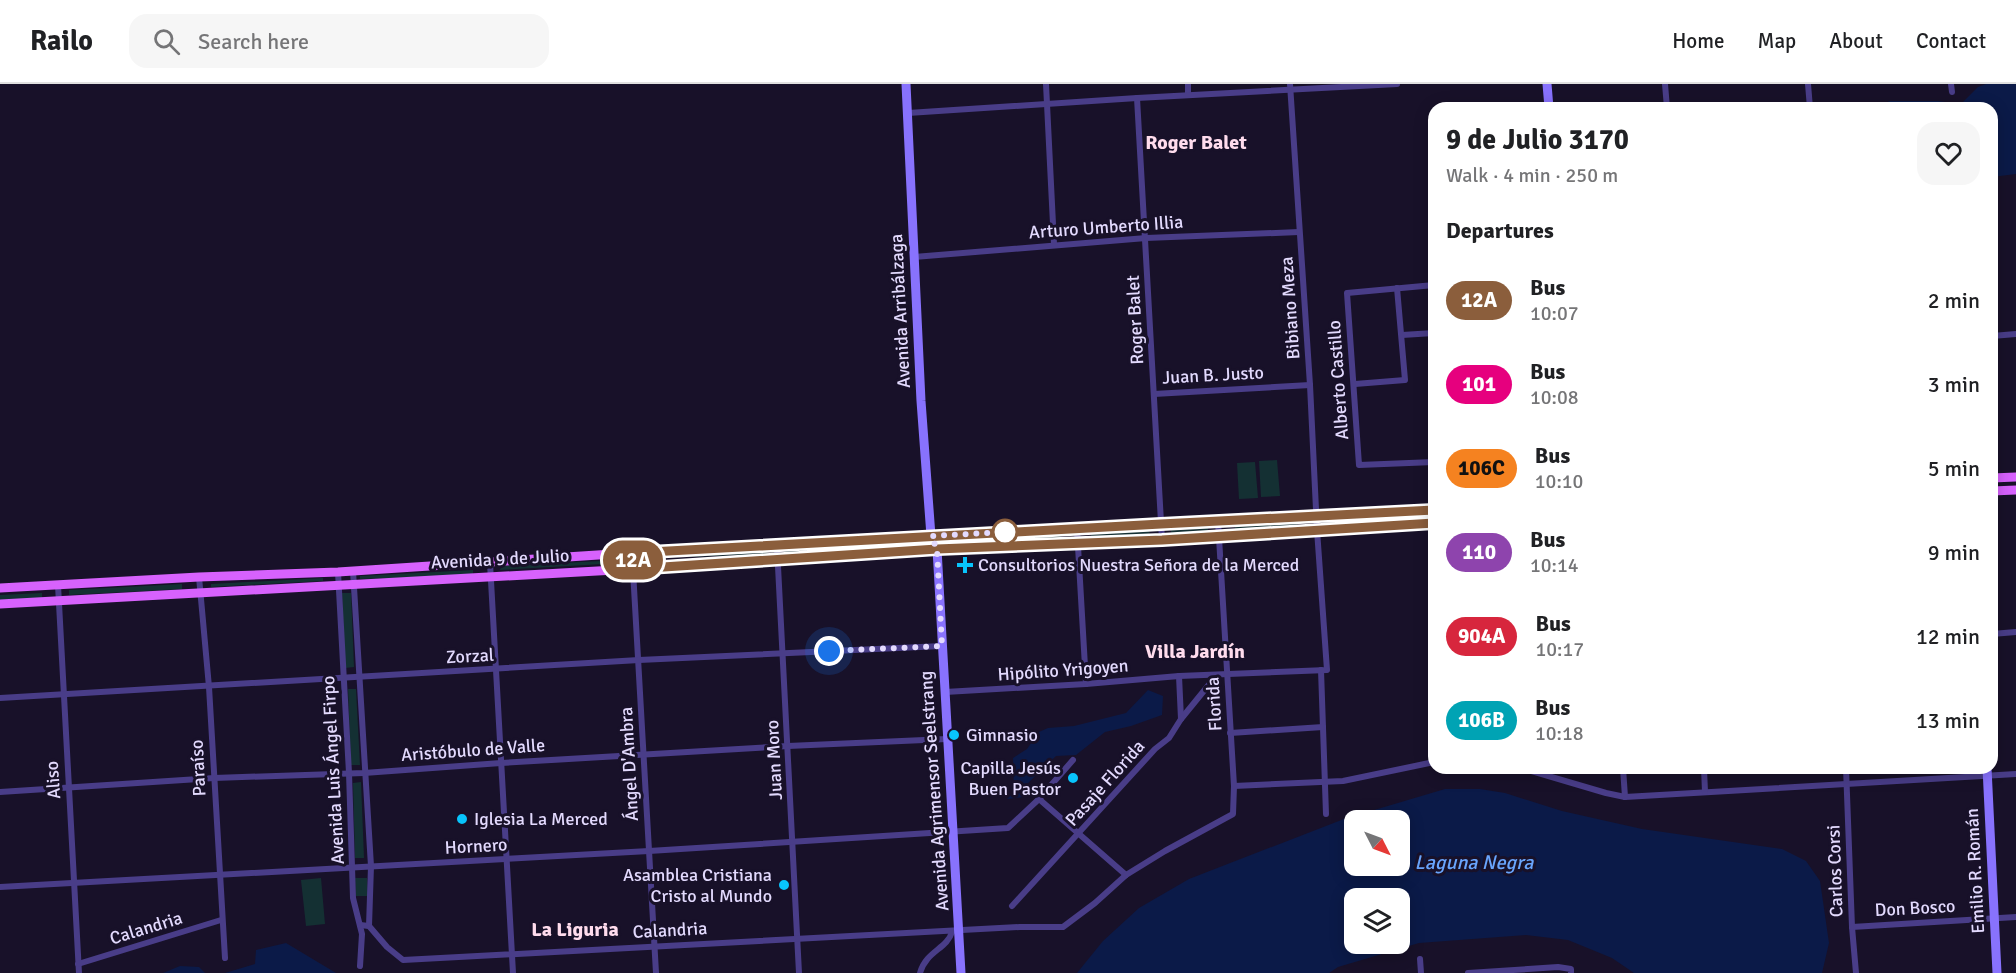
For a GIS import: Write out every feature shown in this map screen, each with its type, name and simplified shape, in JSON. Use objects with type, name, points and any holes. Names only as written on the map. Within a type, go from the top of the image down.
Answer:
[{"type":"main road","points":[[1998,478],[2016,477]]},
{"type":"main road","points":[[1998,491],[2016,490]]},
{"type":"main road","name":"Avenida 9 de Julio","points":[[0,588],[338,572],[931,536],[1428,510]]},
{"type":"main road","name":"Avenida 9 de Julio","points":[[0,604],[633,569],[937,549],[1162,540],[1428,523]]},
{"type":"street","name":"Avenida Arribálzaga","points":[[906,84],[921,401],[931,536]]},
{"type":"street","points":[[1046,84],[1054,244]]},
{"type":"street","points":[[1188,84],[1188,95]]},
{"type":"street","points":[[908,113],[1291,87],[1397,84]]},
{"type":"street","points":[[1547,84],[1548,102]]},
{"type":"street","points":[[1665,84],[1666,102]]},
{"type":"street","points":[[1808,84],[1810,102]]},
{"type":"street","points":[[1951,84],[1952,92]]},
{"type":"street","name":"Bibiano Meza","points":[[1291,87],[1317,517],[1324,670],[1326,814]]},
{"type":"street","name":"Roger Balet","points":[[1137,98],[1162,540]]},
{"type":"street","name":"Arturo Umberto Illia","points":[[914,257],[1146,238],[1299,232]]},
{"type":"street","points":[[1355,384],[1405,380],[1397,288],[1428,285]]},
{"type":"street","name":"Alberto Castillo","points":[[1397,288],[1347,293],[1359,465],[1428,462]]},
{"type":"street","points":[[1402,335],[1428,333]]},
{"type":"street","points":[[1998,336],[2016,334]]},
{"type":"street","name":"Juan B. Justo","points":[[1154,394],[1310,385]]},
{"type":"street","name":"Florida","points":[[1218,521],[1234,786],[1233,814]]},
{"type":"street","points":[[1077,529],[1086,684]]},
{"type":"street","name":"Avenida Agrimensor Seelstrang","points":[[931,536],[937,549],[953,832],[956,932],[961,973]]},
{"type":"street","name":"Juan Moro","points":[[777,547],[800,973]]},
{"type":"street","name":"Ángel D'Ambra","points":[[632,553],[656,973]]},
{"type":"street","points":[[490,563],[513,973]]},
{"type":"street","name":"Avenida Luis Ángel Firpo","points":[[353,571],[370,866],[369,926]]},
{"type":"street","name":"Avenida Luis Ángel Firpo","points":[[338,572],[354,898],[362,934],[360,966]]},
{"type":"street","name":"Paraíso","points":[[199,577],[209,687],[225,958]]},
{"type":"street","name":"Aliso","points":[[58,585],[79,973]]},
{"type":"street","points":[[1998,634],[2016,632]]},
{"type":"street","name":"Zorzal","points":[[0,698],[639,660],[942,646]]},
{"type":"street","name":"Hipólito Yrigoyen","points":[[945,692],[1179,676],[1228,676],[1324,670]]},
{"type":"street","points":[[1179,676],[1181,719]]},
{"type":"street","name":"Pasaje Florida","points":[[1012,906],[1155,749],[1169,738],[1181,719],[1216,676]]},
{"type":"street","points":[[1230,733],[1323,727]]},
{"type":"street","name":"Aristóbulo de Valle","points":[[0,792],[214,778],[364,773],[788,746],[947,739]]},
{"type":"street","name":"Hornero","points":[[0,887],[649,851],[1008,828],[1039,799],[1073,760]]},
{"type":"street","points":[[1234,786],[1343,781],[1428,763]]},
{"type":"street","points":[[1998,772],[2016,774]]},
{"type":"street","points":[[1551,774],[1624,797],[1846,785],[1957,774]]},
{"type":"street","points":[[1623,774],[1624,797]]},
{"type":"street","points":[[1704,774],[1705,792]]},
{"type":"street","name":"Carlos Corsi","points":[[1846,774],[1856,973]]},
{"type":"street","name":"Emilio R. Román","points":[[1987,774],[1997,973]]},
{"type":"street","points":[[1039,799],[1126,875]]},
{"type":"street","name":"Calandria","points":[[369,926],[387,947],[403,960],[1063,927],[1095,903],[1126,875],[1233,814]]},
{"type":"street","name":"Don Bosco","points":[[1852,927],[2016,917]]},
{"type":"street","name":"Calandria","points":[[78,964],[221,920]]},
{"type":"street","points":[[360,925],[369,926]]},
{"type":"street","points":[[920,973],[929,955],[956,932]]},
{"type":"street","points":[[1420,959],[1420,973]]},
{"type":"street","points":[[1468,973],[1558,967],[1571,971]]},
{"type":"green space","points":[[1277,460],[1280,496],[1261,497],[1259,461]]},
{"type":"green space","points":[[1255,462],[1258,498],[1239,499],[1237,463]]},
{"type":"green space","points":[[1428,514],[1428,519],[1330,525],[1330,519]]},
{"type":"green space","points":[[1297,521],[1297,527],[1235,530],[1235,525]]},
{"type":"green space","points":[[1208,526],[1208,532],[1171,534],[1171,528]]},
{"type":"green space","points":[[1149,530],[1150,535],[1091,538],[1091,533]]},
{"type":"green space","points":[[1060,533],[1061,538],[946,545],[945,540]]},
{"type":"green space","points":[[917,541],[916,546],[784,555],[784,551]]},
{"type":"green space","points":[[767,551],[768,554],[690,557],[689,555]]},
{"type":"green space","points":[[620,560],[620,563],[500,570],[501,566]]},
{"type":"green space","points":[[473,570],[473,575],[360,579],[360,576]]},
{"type":"green space","points":[[323,578],[323,581],[211,587],[211,584]]},
{"type":"green space","points":[[182,584],[182,589],[69,595],[69,590]]},
{"type":"green space","points":[[42,593],[42,598],[0,600],[0,595]]},
{"type":"green space","points":[[342,593],[351,593],[354,667],[345,668]]},
{"type":"green space","points":[[348,689],[356,689],[360,765],[351,765]]},
{"type":"green space","points":[[361,782],[364,858],[355,858],[353,783]]},
{"type":"green space","points":[[321,878],[325,924],[306,926],[301,880]]},
{"type":"green space","points":[[355,878],[367,878],[368,896],[356,896]]},
{"type":"water","points":[[1986,84],[2016,84],[2016,174],[1998,176],[1998,102],[1963,102],[1978,87]]},
{"type":"water","points":[[1890,101],[1946,102],[1887,102]]},
{"type":"water","points":[[1148,690],[1163,696],[1162,715],[1105,732],[1076,755],[1056,756],[1025,786],[1023,797],[1007,799],[1014,792],[1013,758],[1027,749],[1039,732],[1048,728],[1074,726],[1126,713]]},
{"type":"water","name":"Laguna Negra","points":[[1445,789],[1480,789],[1505,793],[1562,811],[1642,829],[1782,849],[1806,861],[1820,881],[1829,943],[1822,973],[1634,973],[1612,958],[1568,940],[1526,935],[1419,943],[1410,946],[1410,888],[1344,888],[1344,954],[1382,954],[1338,967],[1329,973],[1077,973],[1103,941],[1139,908],[1189,879],[1344,819],[1344,876],[1410,876],[1410,810],[1374,810]]},
{"type":"water","points":[[286,943],[336,973],[225,973],[255,964],[256,950]]},
{"type":"water","points":[[180,966],[199,967],[205,973],[163,973]]},
{"type":"bus line","name":"12A","points":[[1428,510],[632,553],[633,569],[937,549],[1162,540],[1428,523]]},
{"type":"place","name":"Consultorios Nuestra Señora de la Merced","points":[[965,565]]},
{"type":"place","name":"Gimnasio","points":[[954,735]]},
{"type":"place","name":"Capilla Jesús Buen Pastor","points":[[1073,778]]},
{"type":"place","name":"Iglesia La Merced","points":[[462,819]]},
{"type":"place","name":"Asamblea Cristiana Cristo al Mundo","points":[[784,885]]},
{"type":"district","name":"Roger Balet","points":[[1196,142]]},
{"type":"district","name":"Villa Jardín","points":[[1195,651]]},
{"type":"district","name":"La Liguria","points":[[575,929]]},
{"type":"route","points":[[829,651],[942,646],[937,549],[931,536],[1005,532]]}]
